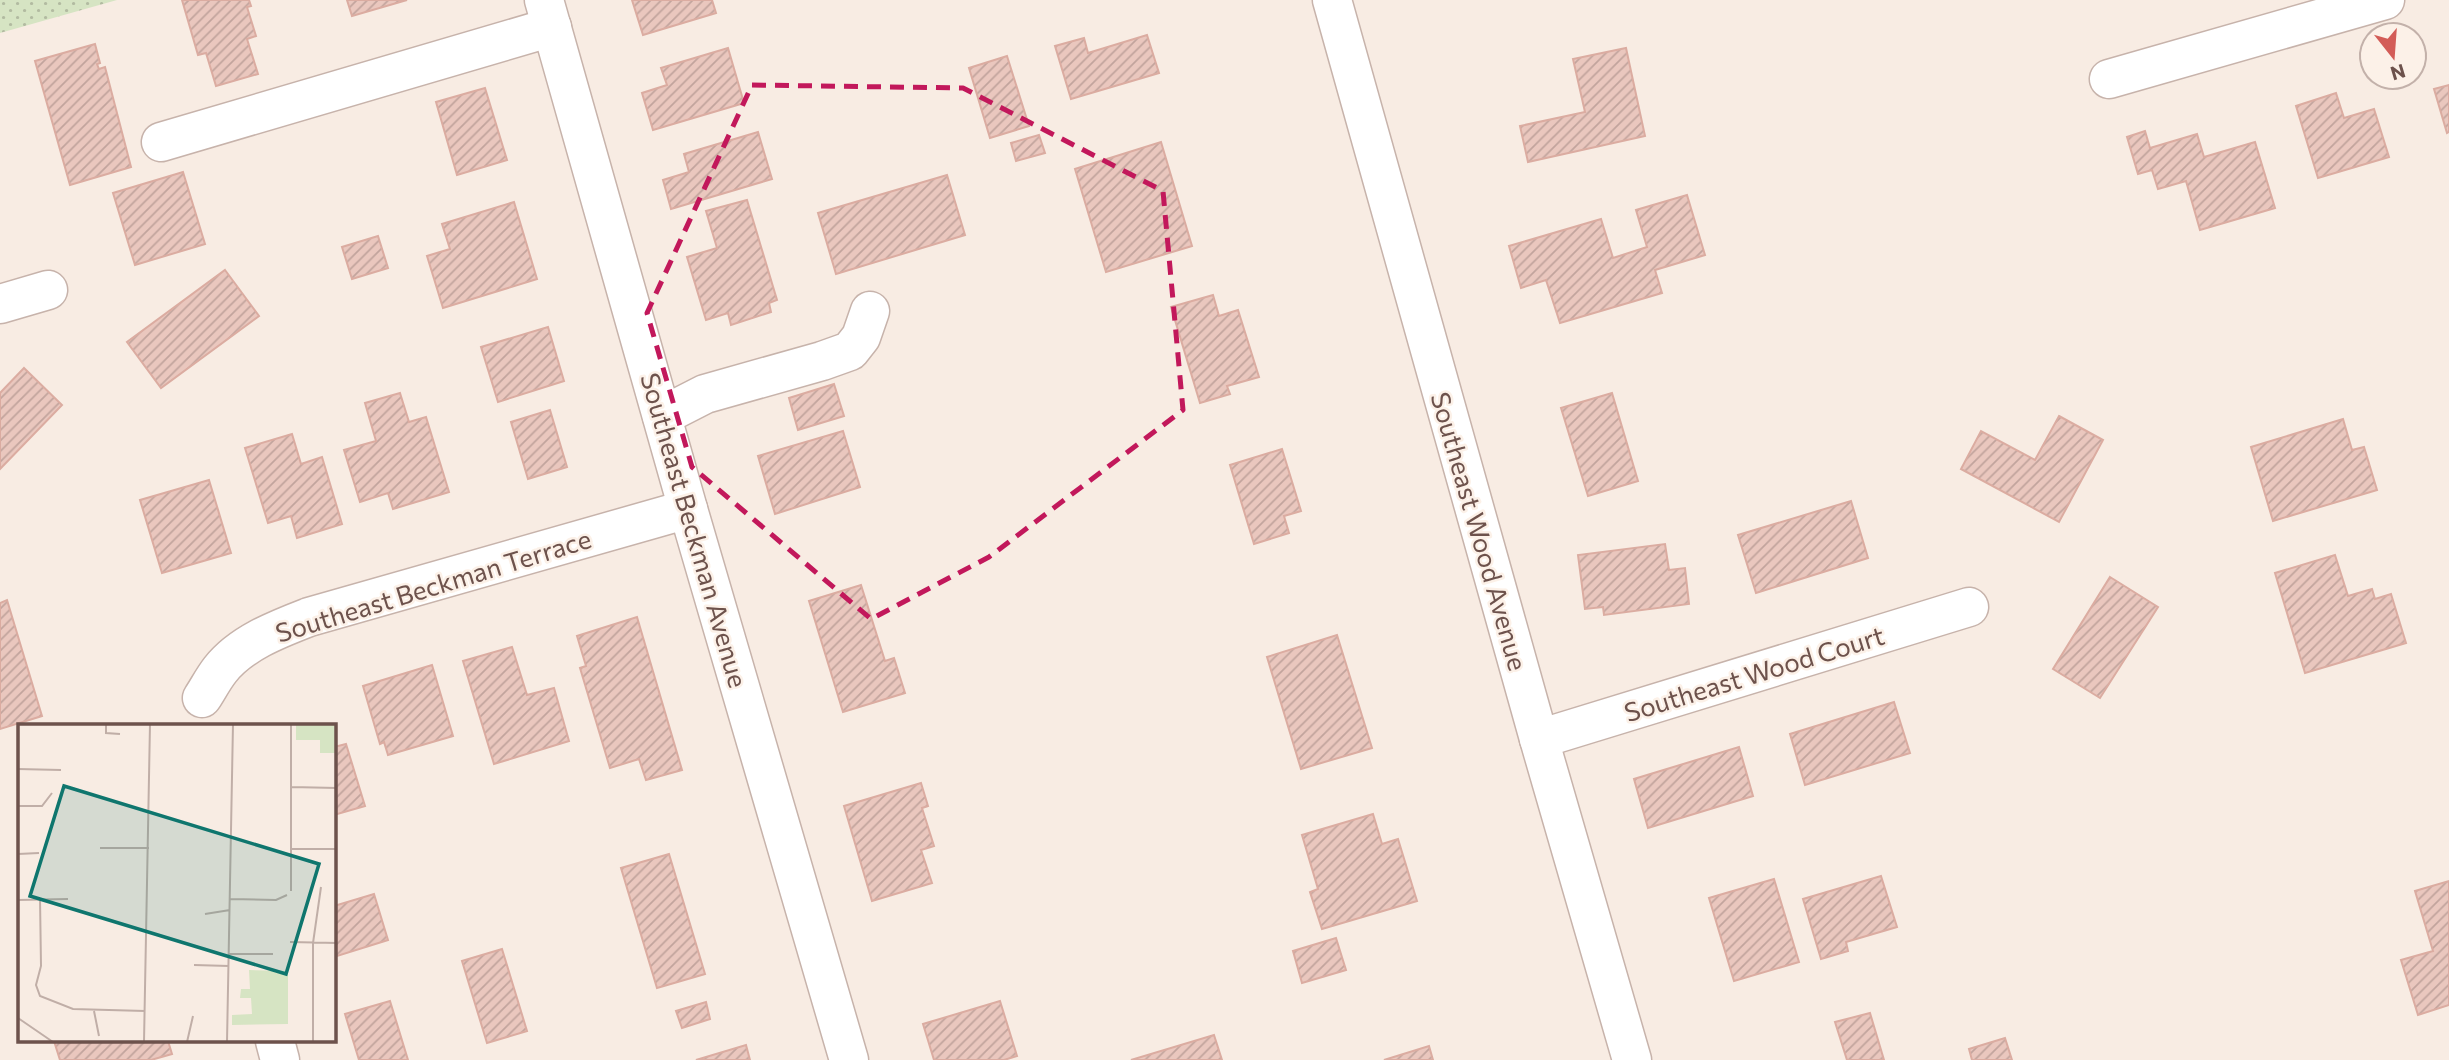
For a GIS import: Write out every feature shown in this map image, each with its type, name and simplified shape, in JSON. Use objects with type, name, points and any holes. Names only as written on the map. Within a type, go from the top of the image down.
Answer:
[{"type":"street","name":"Southeast Wood Avenue","points":[[1332,0],[1632,1060]]},
{"type":"street","points":[[2109,79],[2365,3]]},
{"type":"street","points":[[161,142],[548,14]]},
{"type":"street","name":"Southeast Beckman Avenue","points":[[548,14],[688,509],[849,1060]]},
{"type":"street","points":[[0,304],[48,290]]},
{"type":"street","points":[[662,416],[705,394],[850,351],[861,337],[870,311]]},
{"type":"street","name":"Southeast Beckman Terrace","points":[[202,698],[220,670],[231,659],[261,638],[284,627],[319,614],[688,509]]},
{"type":"street","name":"Southeast Wood Court","points":[[1539,739],[1969,607]]},
{"type":"street","points":[[275,1042],[280,1060]]},
{"type":"highlighted area","points":[[752,85],[963,88],[1163,191],[1183,410],[989,557],[871,619],[692,467],[647,313]]},
{"type":"green space","points":[[0,0],[117,0],[0,33]]},
{"type":"building","points":[[182,0],[249,0],[251,6],[247,7],[256,36],[247,39],[258,74],[216,86],[206,53],[198,55]]},
{"type":"building","points":[[347,0],[407,0],[352,16]]},
{"type":"building","points":[[632,0],[712,0],[716,13],[643,35]]},
{"type":"building","points":[[1147,35],[1159,73],[1071,99],[1055,46],[1084,38],[1088,53]]},
{"type":"building","points":[[95,44],[100,63],[97,64],[99,69],[105,67],[131,167],[70,185],[35,61]]},
{"type":"building","points":[[728,48],[744,103],[653,130],[642,93],[667,85],[661,68]]},
{"type":"building","points":[[1626,48],[1645,136],[1528,162],[1520,126],[1585,112],[1573,59]]},
{"type":"building","points":[[1007,56],[1029,126],[990,138],[969,68]]},
{"type":"building","points":[[2449,85],[2449,132],[2447,133],[2434,89]]},
{"type":"building","points":[[485,88],[507,160],[457,175],[436,102]]},
{"type":"building","points":[[2336,93],[2344,118],[2374,109],[2389,157],[2318,178],[2296,106]]},
{"type":"building","points":[[2145,131],[2150,148],[2197,134],[2204,157],[2255,142],[2275,208],[2200,230],[2186,181],[2158,189],[2152,170],[2138,174],[2127,137]]},
{"type":"building","points":[[758,132],[772,179],[671,209],[663,180],[689,172],[684,154]]},
{"type":"building","points":[[1039,135],[1045,153],[1016,161],[1011,143]]},
{"type":"building","points":[[1161,142],[1192,246],[1106,272],[1075,169]]},
{"type":"building","points":[[183,172],[205,244],[135,265],[113,193]]},
{"type":"building","points":[[947,175],[965,235],[836,274],[818,213]]},
{"type":"building","points":[[1687,195],[1705,255],[1655,270],[1662,293],[1560,323],[1546,280],[1521,288],[1509,246],[1601,219],[1613,258],[1647,247],[1636,210]]},
{"type":"building","points":[[747,200],[777,300],[769,303],[771,312],[731,325],[728,313],[706,320],[687,257],[717,248],[706,211]]},
{"type":"building","points":[[514,202],[537,279],[443,308],[427,256],[450,249],[442,224]]},
{"type":"building","points":[[378,236],[388,268],[352,279],[342,247]]},
{"type":"building","points":[[225,270],[259,316],[161,388],[127,342]]},
{"type":"building","points":[[1213,295],[1219,316],[1238,310],[1259,377],[1227,386],[1230,394],[1200,403],[1171,307]]},
{"type":"building","points":[[548,327],[564,381],[498,402],[481,347]]},
{"type":"building","points":[[24,368],[62,405],[0,469],[0,393]]},
{"type":"building","points":[[834,384],[844,416],[798,430],[789,398]]},
{"type":"building","points":[[400,393],[409,422],[426,417],[449,492],[393,509],[388,493],[360,502],[344,450],[376,441],[365,403]]},
{"type":"building","points":[[1612,393],[1638,481],[1588,496],[1561,408]]},
{"type":"building","points":[[550,410],[567,467],[528,479],[511,422]]},
{"type":"building","points":[[2059,416],[2103,440],[2059,522],[1961,469],[1981,431],[2035,460]]},
{"type":"building","points":[[2343,419],[2352,450],[2364,447],[2377,490],[2273,521],[2251,447]]},
{"type":"building","points":[[843,431],[860,487],[775,514],[758,456]]},
{"type":"building","points":[[292,434],[301,464],[322,457],[342,524],[297,538],[291,516],[268,523],[245,448]]},
{"type":"building","points":[[1282,449],[1301,511],[1284,516],[1289,533],[1254,544],[1230,465]]},
{"type":"building","points":[[209,480],[231,553],[162,573],[140,500]]},
{"type":"building","points":[[1851,501],[1868,558],[1756,593],[1738,535]]},
{"type":"building","points":[[1665,544],[1669,570],[1685,568],[1689,604],[1604,615],[1603,607],[1585,609],[1578,555]]},
{"type":"building","points":[[2335,555],[2348,596],[2372,589],[2375,599],[2391,594],[2406,643],[2305,673],[2275,573]]},
{"type":"building","points":[[2110,577],[2158,607],[2100,698],[2053,669]]},
{"type":"building","points":[[861,585],[885,661],[894,658],[905,693],[843,712],[809,601]]},
{"type":"building","points":[[7,600],[42,716],[0,729],[0,603]]},
{"type":"building","points":[[637,617],[682,770],[646,780],[639,759],[610,768],[580,668],[586,666],[577,636]]},
{"type":"building","points":[[1337,635],[1372,748],[1301,769],[1267,657]]},
{"type":"building","points":[[512,647],[527,695],[554,688],[569,741],[494,764],[463,661]]},
{"type":"building","points":[[432,665],[453,736],[388,755],[384,742],[380,744],[363,686]]},
{"type":"building","points":[[1894,702],[1910,753],[1805,785],[1790,734]]},
{"type":"building","points":[[346,744],[365,806],[336,814],[336,746]]},
{"type":"building","points":[[1739,747],[1753,796],[1648,828],[1634,779]]},
{"type":"building","points":[[921,783],[928,806],[922,808],[934,846],[921,850],[932,883],[872,901],[844,806]]},
{"type":"building","points":[[1373,814],[1382,844],[1398,839],[1417,901],[1322,929],[1310,892],[1318,889],[1302,835]]},
{"type":"building","points":[[669,854],[705,974],[657,988],[621,868]]},
{"type":"building","points":[[1881,876],[1897,927],[1846,942],[1848,951],[1821,959],[1803,899]]},
{"type":"building","points":[[1774,879],[1799,962],[1734,981],[1709,898]]},
{"type":"building","points":[[2449,881],[2449,1005],[2418,1015],[2401,960],[2433,951],[2415,891]]},
{"type":"building","points":[[374,894],[388,940],[336,956],[336,905]]},
{"type":"building","points":[[1336,938],[1346,970],[1302,983],[1293,951]]},
{"type":"building","points":[[502,949],[527,1031],[487,1043],[462,961]]},
{"type":"building","points":[[390,1001],[408,1060],[359,1060],[345,1014]]},
{"type":"building","points":[[1000,1001],[1017,1056],[1004,1060],[934,1060],[923,1024]]},
{"type":"building","points":[[706,1002],[710,1019],[682,1028],[676,1011]]},
{"type":"building","points":[[1870,1013],[1884,1060],[1847,1060],[1835,1022]]},
{"type":"building","points":[[1214,1035],[1222,1060],[1131,1060]]},
{"type":"building","points":[[2005,1038],[2012,1060],[1972,1060],[1969,1049]]},
{"type":"building","points":[[54,1042],[168,1042],[172,1054],[151,1060],[60,1060]]},
{"type":"building","points":[[746,1045],[750,1060],[696,1060]]},
{"type":"building","points":[[1429,1046],[1433,1060],[1384,1060]]}]
